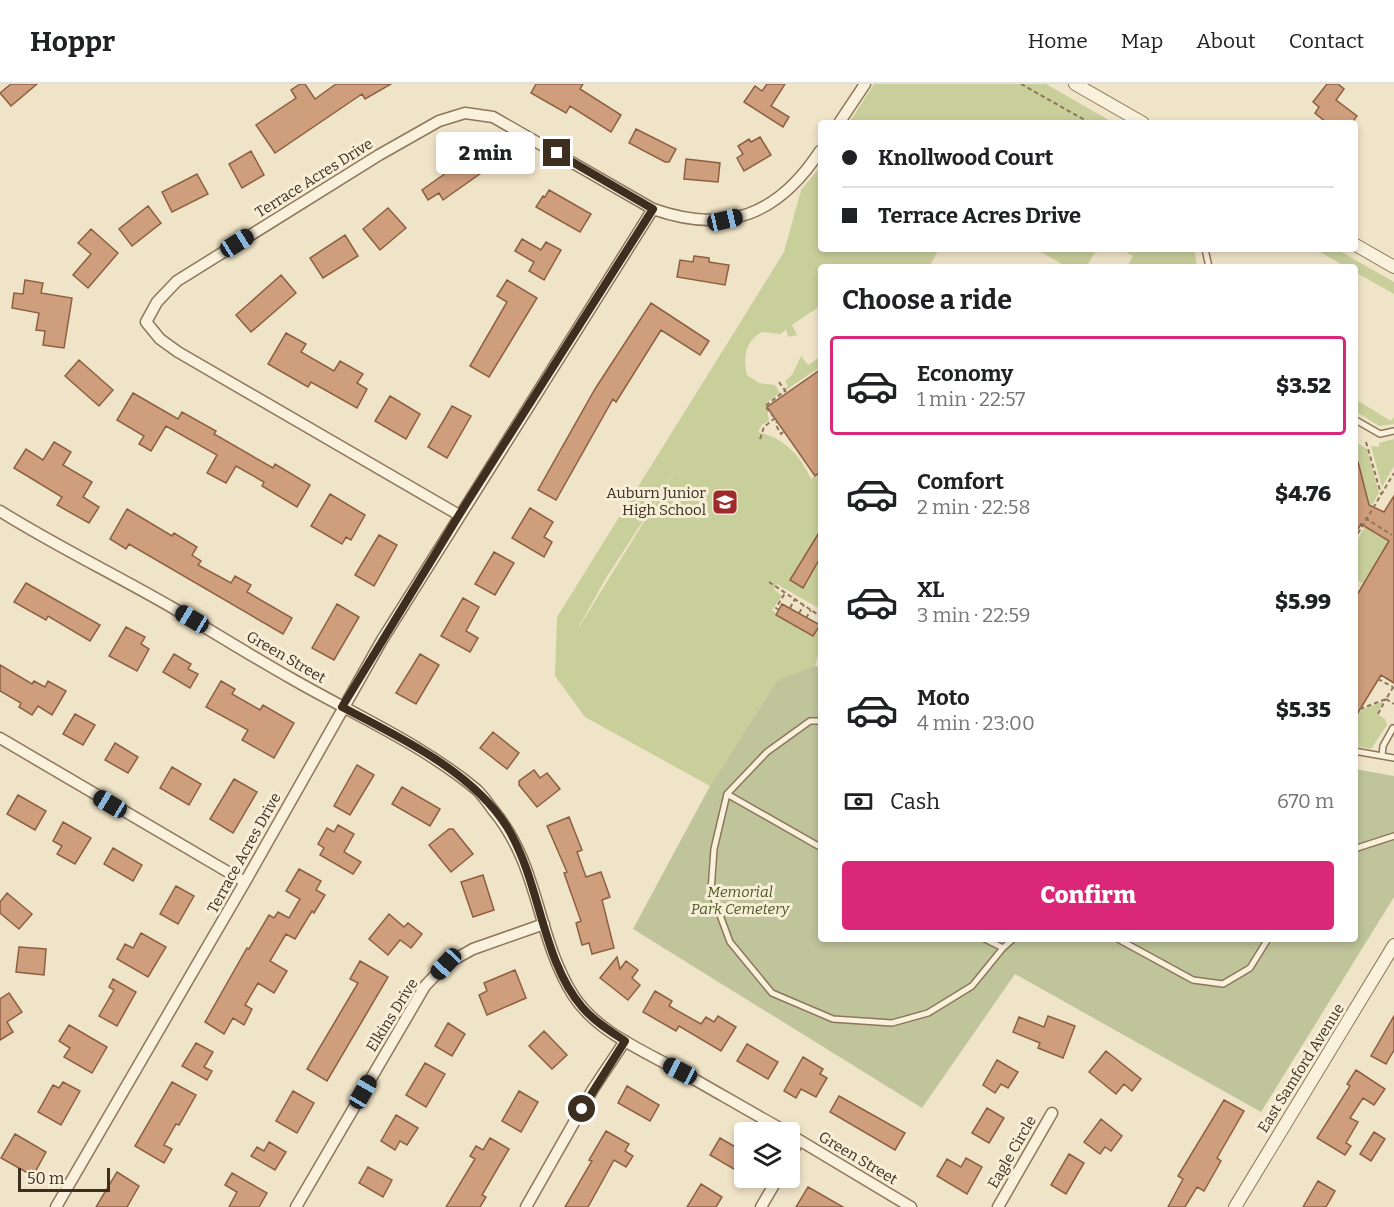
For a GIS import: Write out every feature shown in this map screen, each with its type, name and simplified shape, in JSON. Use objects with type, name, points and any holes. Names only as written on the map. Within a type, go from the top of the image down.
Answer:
[{"type":"street","points":[[841,120],[865,84]]},
{"type":"street","points":[[1075,84],[1138,120]]},
{"type":"street","name":"Terrace Acres Drive","points":[[459,515],[178,352],[160,339],[146,322],[157,302],[177,281],[379,155],[439,121],[465,113],[493,117],[653,209],[674,216],[698,220],[725,220],[751,213],[776,201],[806,173],[818,154]]},
{"type":"street","name":"Terrace Acres Drive","points":[[56,1207],[245,882],[342,707],[459,515],[653,209]]},
{"type":"street","points":[[1358,246],[1394,267]]},
{"type":"street","name":"Green Street","points":[[0,511],[342,707],[388,731],[430,756],[478,792],[506,825],[520,849],[560,971],[574,996],[593,1018],[625,1041],[769,1122]]},
{"type":"street","points":[[0,738],[245,882]]},
{"type":"street","name":"Elkins Drive","points":[[296,1207],[425,986],[446,964],[473,949],[544,924]]},
{"type":"street","name":"East Samford Avenue","points":[[1234,1207],[1394,945]]},
{"type":"street","points":[[526,1207],[593,1089],[625,1041]]},
{"type":"street","name":"Eagle Circle","points":[[998,1207],[1052,1113]]},
{"type":"street","name":"Green Street","points":[[800,1141],[911,1207]]},
{"type":"street","points":[[761,1207],[772,1188]]},
{"type":"lane","points":[[1358,421],[1380,435],[1394,431]]},
{"type":"lane","points":[[818,721],[810,721],[767,752],[727,794],[714,849],[711,891],[730,942],[772,993],[833,1019],[892,1023],[928,1013],[972,986],[1010,942]]},
{"type":"lane","points":[[1382,756],[1383,746],[1394,728]]},
{"type":"lane","points":[[1358,752],[1394,758]]},
{"type":"lane","points":[[727,794],[818,845]]},
{"type":"lane","points":[[1358,848],[1394,836]]},
{"type":"lane","points":[[991,942],[1003,948]]},
{"type":"lane","points":[[1123,942],[1193,980],[1222,984],[1250,968],[1266,942]]},
{"type":"path","points":[[1021,84],[1085,120]]},
{"type":"path","points":[[778,382],[786,392],[765,406],[777,421],[776,425],[781,434],[783,432]]},
{"type":"path","points":[[760,439],[764,427],[774,419]]},
{"type":"path","points":[[1366,442],[1381,495]]},
{"type":"path","points":[[1358,533],[1393,478],[1394,472]]},
{"type":"path","points":[[1366,519],[1392,535]]},
{"type":"path","points":[[769,582],[818,615]]},
{"type":"path","points":[[1358,586],[1362,588]]},
{"type":"path","points":[[779,610],[776,608],[786,593]]},
{"type":"path","points":[[790,608],[795,599]]},
{"type":"path","points":[[799,613],[804,605]]},
{"type":"path","points":[[807,618],[811,610]]},
{"type":"path","points":[[1378,679],[1394,687],[1378,714]]},
{"type":"path","points":[[1386,699],[1394,704]]},
{"type":"path","points":[[1360,709],[1386,699]]},
{"type":"green space","points":[[874,84],[1046,84],[1109,120],[851,120]]},
{"type":"green space","name":"Auburn Junior High School","points":[[818,169],[818,252],[937,252],[931,264],[818,264],[818,307],[792,325],[797,335],[788,337],[786,329],[781,334],[762,332],[749,345],[745,362],[747,375],[759,383],[775,385],[780,393],[766,403],[769,421],[762,425],[758,432],[776,438],[790,449],[802,462],[811,479],[818,474],[818,540],[803,588],[818,562],[818,608],[777,584],[774,589],[782,596],[772,610],[776,615],[813,636],[818,627],[818,656],[815,666],[778,679],[710,786],[585,717],[555,676],[557,617],[784,252],[801,190]],"holes":[[[679,465],[578,628],[606,578]]]},
{"type":"green space","points":[[1041,252],[1095,252],[1088,264],[1062,264]]},
{"type":"green space","points":[[1127,252],[1195,252],[1197,264],[1129,264],[1133,256]]},
{"type":"green space","points":[[1320,252],[1341,252],[1394,282],[1394,294],[1358,274],[1358,264],[1341,264]]},
{"type":"green space","points":[[801,356],[808,365],[818,358],[818,368],[786,390],[788,386],[785,381],[792,375]]},
{"type":"green space","points":[[1358,401],[1391,421],[1394,417],[1394,424],[1379,426],[1358,413]]},
{"type":"green space","points":[[1394,439],[1394,466],[1382,487],[1371,446],[1379,447],[1379,443]]},
{"type":"green space","points":[[1358,443],[1367,449],[1379,493],[1372,505],[1369,504],[1358,465]]},
{"type":"green space","points":[[1365,527],[1389,541],[1364,584],[1358,581],[1358,539]]},
{"type":"green space","name":"Memorial Park Cemetery","points":[[818,667],[818,942],[1358,942],[1358,770],[1394,776],[1394,897],[1261,1112],[1015,974],[922,1108],[633,929],[710,786],[778,679]]},
{"type":"green space","points":[[1384,701],[1377,714],[1385,719],[1387,725],[1371,749],[1358,747],[1358,711],[1360,712]]},
{"type":"building","points":[[11,84],[37,84],[11,106],[0,93]]},
{"type":"building","points":[[300,84],[305,84],[315,99],[336,84],[391,84],[365,99],[362,94],[275,153],[256,125],[296,98],[291,90]]},
{"type":"building","points":[[536,84],[583,84],[580,89],[621,115],[611,132],[570,106],[566,113],[531,93]]},
{"type":"building","points":[[767,84],[785,84],[771,106],[789,117],[783,127],[744,102],[755,86],[762,91]]},
{"type":"building","points":[[1327,84],[1338,84],[1344,89],[1336,100],[1357,116],[1354,120],[1323,120],[1315,113],[1319,107],[1313,102]]},
{"type":"building","points":[[636,129],[676,149],[669,162],[629,143]]},
{"type":"building","points":[[760,137],[771,155],[744,171],[737,158],[743,154],[738,146],[749,139],[751,142]]},
{"type":"building","points":[[251,151],[264,175],[242,188],[229,164]]},
{"type":"building","points":[[470,156],[481,173],[443,200],[439,193],[428,200],[422,190]]},
{"type":"building","points":[[686,159],[720,163],[718,182],[684,179]]},
{"type":"building","points":[[197,174],[208,194],[172,212],[162,192]]},
{"type":"building","points":[[549,190],[591,214],[580,232],[536,207]]},
{"type":"building","points":[[148,206],[161,223],[132,246],[119,229]]},
{"type":"building","points":[[388,208],[406,228],[380,250],[363,229]]},
{"type":"building","points":[[91,229],[118,253],[88,288],[73,275],[91,254],[78,243]]},
{"type":"building","points":[[345,235],[358,256],[323,278],[310,258]]},
{"type":"building","points":[[522,239],[541,250],[546,242],[561,250],[544,280],[529,271],[534,262],[515,251]]},
{"type":"building","points":[[694,256],[709,258],[709,262],[729,265],[725,285],[677,277],[680,260],[693,262]]},
{"type":"building","points":[[281,275],[296,293],[251,332],[236,315]]},
{"type":"building","points":[[25,280],[43,283],[41,293],[72,298],[64,348],[43,345],[45,331],[36,330],[39,313],[12,308],[14,293],[23,294]]},
{"type":"building","points":[[507,280],[537,298],[489,377],[470,366],[507,302],[497,296]]},
{"type":"building","points":[[651,303],[709,341],[700,355],[661,330],[616,402],[613,399],[556,500],[538,490],[595,389]]},
{"type":"building","points":[[286,333],[306,344],[301,352],[334,371],[340,361],[363,374],[357,383],[367,389],[357,408],[311,382],[308,387],[268,364]]},
{"type":"building","points":[[79,360],[113,390],[99,406],[65,376]]},
{"type":"building","points":[[818,371],[818,474],[815,476],[767,407]]},
{"type":"building","points":[[133,393],[178,419],[182,412],[216,431],[214,434],[273,468],[275,464],[310,485],[297,507],[262,486],[264,482],[236,466],[226,483],[207,473],[217,455],[166,426],[151,451],[139,444],[144,436],[117,420]]},
{"type":"building","points":[[390,396],[420,414],[406,439],[375,421]]},
{"type":"building","points":[[452,406],[471,416],[447,458],[428,447]]},
{"type":"building","points":[[54,442],[71,452],[63,465],[92,482],[83,497],[99,507],[89,523],[57,505],[62,497],[14,468],[26,449],[43,460]]},
{"type":"building","points":[[1358,462],[1369,505],[1384,512],[1394,496],[1394,683],[1381,675],[1358,712],[1358,593],[1389,541],[1361,524],[1358,529]]},
{"type":"building","points":[[330,494],[365,515],[351,540],[346,537],[342,544],[311,526]]},
{"type":"building","points":[[530,508],[553,522],[544,537],[552,542],[544,557],[512,538]]},
{"type":"building","points":[[127,509],[172,536],[174,533],[197,547],[192,555],[201,561],[198,565],[231,583],[235,576],[251,585],[247,592],[292,618],[283,634],[129,544],[126,549],[110,539]]},
{"type":"building","points":[[818,534],[818,562],[803,588],[790,580]]},
{"type":"building","points":[[379,535],[397,545],[374,586],[355,575]]},
{"type":"building","points":[[494,552],[514,563],[495,595],[475,584]]},
{"type":"building","points":[[26,583],[100,625],[90,641],[48,616],[46,620],[14,602]]},
{"type":"building","points":[[463,598],[479,607],[466,631],[478,638],[470,652],[441,636]]},
{"type":"building","points":[[337,604],[359,617],[334,660],[312,648]]},
{"type":"building","points":[[782,604],[818,624],[818,628],[813,636],[776,615]]},
{"type":"building","points":[[126,627],[145,637],[141,644],[149,649],[137,671],[109,656]]},
{"type":"building","points":[[174,654],[191,664],[188,669],[198,674],[190,688],[163,672]]},
{"type":"building","points":[[420,654],[439,665],[416,704],[396,693]]},
{"type":"building","points":[[0,665],[32,684],[34,681],[45,687],[48,681],[66,691],[52,715],[38,706],[32,715],[19,707],[21,703],[0,691]]},
{"type":"building","points":[[221,681],[235,689],[232,694],[260,710],[263,705],[294,723],[274,758],[242,740],[248,730],[206,707]]},
{"type":"building","points":[[75,714],[95,725],[83,745],[63,734]]},
{"type":"building","points":[[493,732],[519,753],[507,769],[480,748]]},
{"type":"building","points":[[115,743],[138,757],[128,773],[105,760]]},
{"type":"building","points":[[357,765],[374,775],[350,815],[334,806]]},
{"type":"building","points":[[172,767],[201,784],[189,805],[160,788]]},
{"type":"building","points":[[534,770],[540,778],[547,773],[560,789],[537,807],[519,785],[519,781]]},
{"type":"building","points":[[234,779],[257,792],[233,833],[210,819]]},
{"type":"building","points":[[402,787],[440,809],[430,826],[392,804]]},
{"type":"building","points":[[18,795],[46,811],[35,830],[7,814]]},
{"type":"building","points":[[569,817],[582,850],[577,852],[586,877],[601,872],[610,897],[602,900],[614,948],[592,954],[589,943],[582,945],[576,923],[581,921],[564,873],[567,872],[547,826]]},
{"type":"building","points":[[63,822],[91,838],[75,864],[57,854],[62,846],[53,841]]},
{"type":"building","points":[[338,825],[354,834],[344,852],[361,862],[353,874],[320,855],[324,848],[318,844],[327,828],[334,832]]},
{"type":"building","points":[[449,829],[453,829],[473,854],[451,872],[429,845]]},
{"type":"building","points":[[113,848],[142,865],[133,881],[104,864]]},
{"type":"building","points":[[299,869],[321,881],[316,890],[325,895],[295,939],[286,934],[270,961],[287,971],[274,993],[258,983],[245,1005],[252,1009],[244,1025],[233,1018],[224,1034],[205,1022],[247,948],[249,949],[269,915],[274,918],[278,912],[289,918],[300,899],[286,891]]},
{"type":"building","points":[[483,875],[494,910],[473,917],[461,882]]},
{"type":"building","points":[[176,886],[194,896],[178,924],[160,914]]},
{"type":"building","points":[[7,893],[32,914],[19,929],[0,913],[0,902]]},
{"type":"building","points":[[389,914],[404,927],[408,923],[422,934],[411,948],[400,940],[388,955],[369,939]]},
{"type":"building","points":[[141,933],[166,947],[148,977],[117,959],[125,944],[133,948]]},
{"type":"building","points":[[19,947],[46,949],[44,975],[16,972]]},
{"type":"building","points":[[617,957],[620,969],[626,961],[638,970],[632,978],[640,985],[628,1000],[600,978]]},
{"type":"building","points":[[360,961],[388,977],[327,1081],[307,1069],[358,983],[350,979]]},
{"type":"building","points":[[515,970],[526,998],[487,1015],[479,995],[487,991],[484,983]]},
{"type":"building","points":[[113,979],[136,992],[117,1026],[99,1016],[114,990],[109,987]]},
{"type":"building","points":[[655,991],[672,1001],[669,1006],[701,1024],[706,1017],[714,1022],[718,1016],[736,1027],[721,1051],[679,1026],[676,1031],[643,1012]]},
{"type":"building","points":[[9,993],[22,1012],[7,1022],[13,1032],[0,1040],[0,999]]},
{"type":"building","points":[[1048,1016],[1075,1026],[1063,1058],[1038,1048],[1040,1043],[1013,1032],[1019,1017],[1044,1027]]},
{"type":"building","points":[[1394,1016],[1394,1050],[1386,1064],[1371,1056]]},
{"type":"building","points":[[448,1023],[465,1034],[452,1056],[435,1046]]},
{"type":"building","points":[[69,1025],[107,1047],[92,1073],[64,1057],[70,1048],[59,1041]]},
{"type":"building","points":[[544,1031],[567,1055],[552,1069],[529,1046]]},
{"type":"building","points":[[196,1043],[213,1052],[204,1067],[212,1071],[207,1080],[182,1066]]},
{"type":"building","points":[[747,1044],[778,1062],[768,1079],[737,1061]]},
{"type":"building","points":[[1106,1051],[1141,1079],[1132,1091],[1124,1084],[1116,1094],[1089,1072]]},
{"type":"building","points":[[803,1057],[823,1069],[820,1074],[827,1078],[816,1097],[801,1089],[796,1098],[784,1091]]},
{"type":"building","points":[[997,1060],[1018,1072],[1008,1088],[1001,1084],[995,1093],[983,1085]]},
{"type":"building","points":[[425,1063],[445,1074],[426,1107],[406,1095]]},
{"type":"building","points":[[1356,1070],[1385,1089],[1374,1105],[1363,1098],[1350,1118],[1358,1122],[1346,1143],[1351,1146],[1345,1155],[1317,1138],[1350,1086],[1347,1084]]},
{"type":"building","points":[[63,1082],[80,1091],[61,1125],[38,1112],[53,1085],[59,1088]]},
{"type":"building","points":[[172,1082],[196,1095],[179,1125],[176,1124],[164,1145],[172,1149],[164,1163],[135,1146]]},
{"type":"building","points":[[627,1086],[659,1105],[650,1121],[618,1103]]},
{"type":"building","points":[[293,1091],[314,1103],[297,1133],[276,1121]]},
{"type":"building","points":[[519,1091],[538,1102],[521,1132],[502,1121]]},
{"type":"building","points":[[839,1096],[905,1133],[895,1150],[830,1112]]},
{"type":"building","points":[[1224,1100],[1244,1111],[1217,1158],[1221,1161],[1204,1191],[1197,1187],[1185,1207],[1168,1207],[1183,1179],[1178,1176]]},
{"type":"building","points":[[987,1108],[1004,1118],[989,1143],[972,1133]]},
{"type":"building","points":[[396,1115],[418,1128],[407,1145],[400,1141],[395,1150],[381,1141]]},
{"type":"building","points":[[1101,1119],[1122,1136],[1111,1151],[1105,1147],[1100,1154],[1084,1142]]},
{"type":"building","points":[[606,1131],[629,1144],[625,1151],[633,1156],[626,1167],[614,1160],[588,1207],[565,1207],[592,1161],[589,1160]]},
{"type":"building","points":[[1374,1132],[1385,1139],[1371,1161],[1360,1154]]},
{"type":"building","points":[[15,1134],[46,1152],[33,1176],[1,1158]]},
{"type":"building","points":[[490,1138],[509,1149],[482,1195],[486,1197],[480,1207],[446,1207],[475,1159],[470,1156],[476,1146],[483,1150]]},
{"type":"building","points":[[720,1138],[734,1146],[734,1169],[710,1155]]},
{"type":"building","points":[[269,1142],[286,1152],[275,1170],[251,1156],[257,1147],[264,1151]]},
{"type":"building","points":[[1069,1154],[1084,1163],[1066,1194],[1051,1185]]},
{"type":"building","points":[[966,1158],[982,1167],[967,1194],[937,1176],[947,1159],[961,1167]]},
{"type":"building","points":[[368,1167],[392,1180],[383,1197],[359,1183]]},
{"type":"building","points":[[117,1172],[139,1186],[127,1207],[96,1207]]},
{"type":"building","points":[[232,1173],[267,1193],[259,1207],[229,1207],[237,1192],[225,1185]]},
{"type":"building","points":[[1318,1181],[1335,1191],[1326,1207],[1303,1207]]},
{"type":"building","points":[[701,1184],[722,1197],[716,1207],[687,1207]]},
{"type":"building","points":[[808,1187],[843,1207],[796,1207]]},
{"type":"place","name":"Auburn Junior High School","points":[[725,502]]},
{"type":"route","points":[[557,153],[653,209],[459,515],[342,707],[430,756],[478,792],[506,825],[520,849],[535,889],[560,971],[582,1008],[625,1041],[582,1109]]}]
